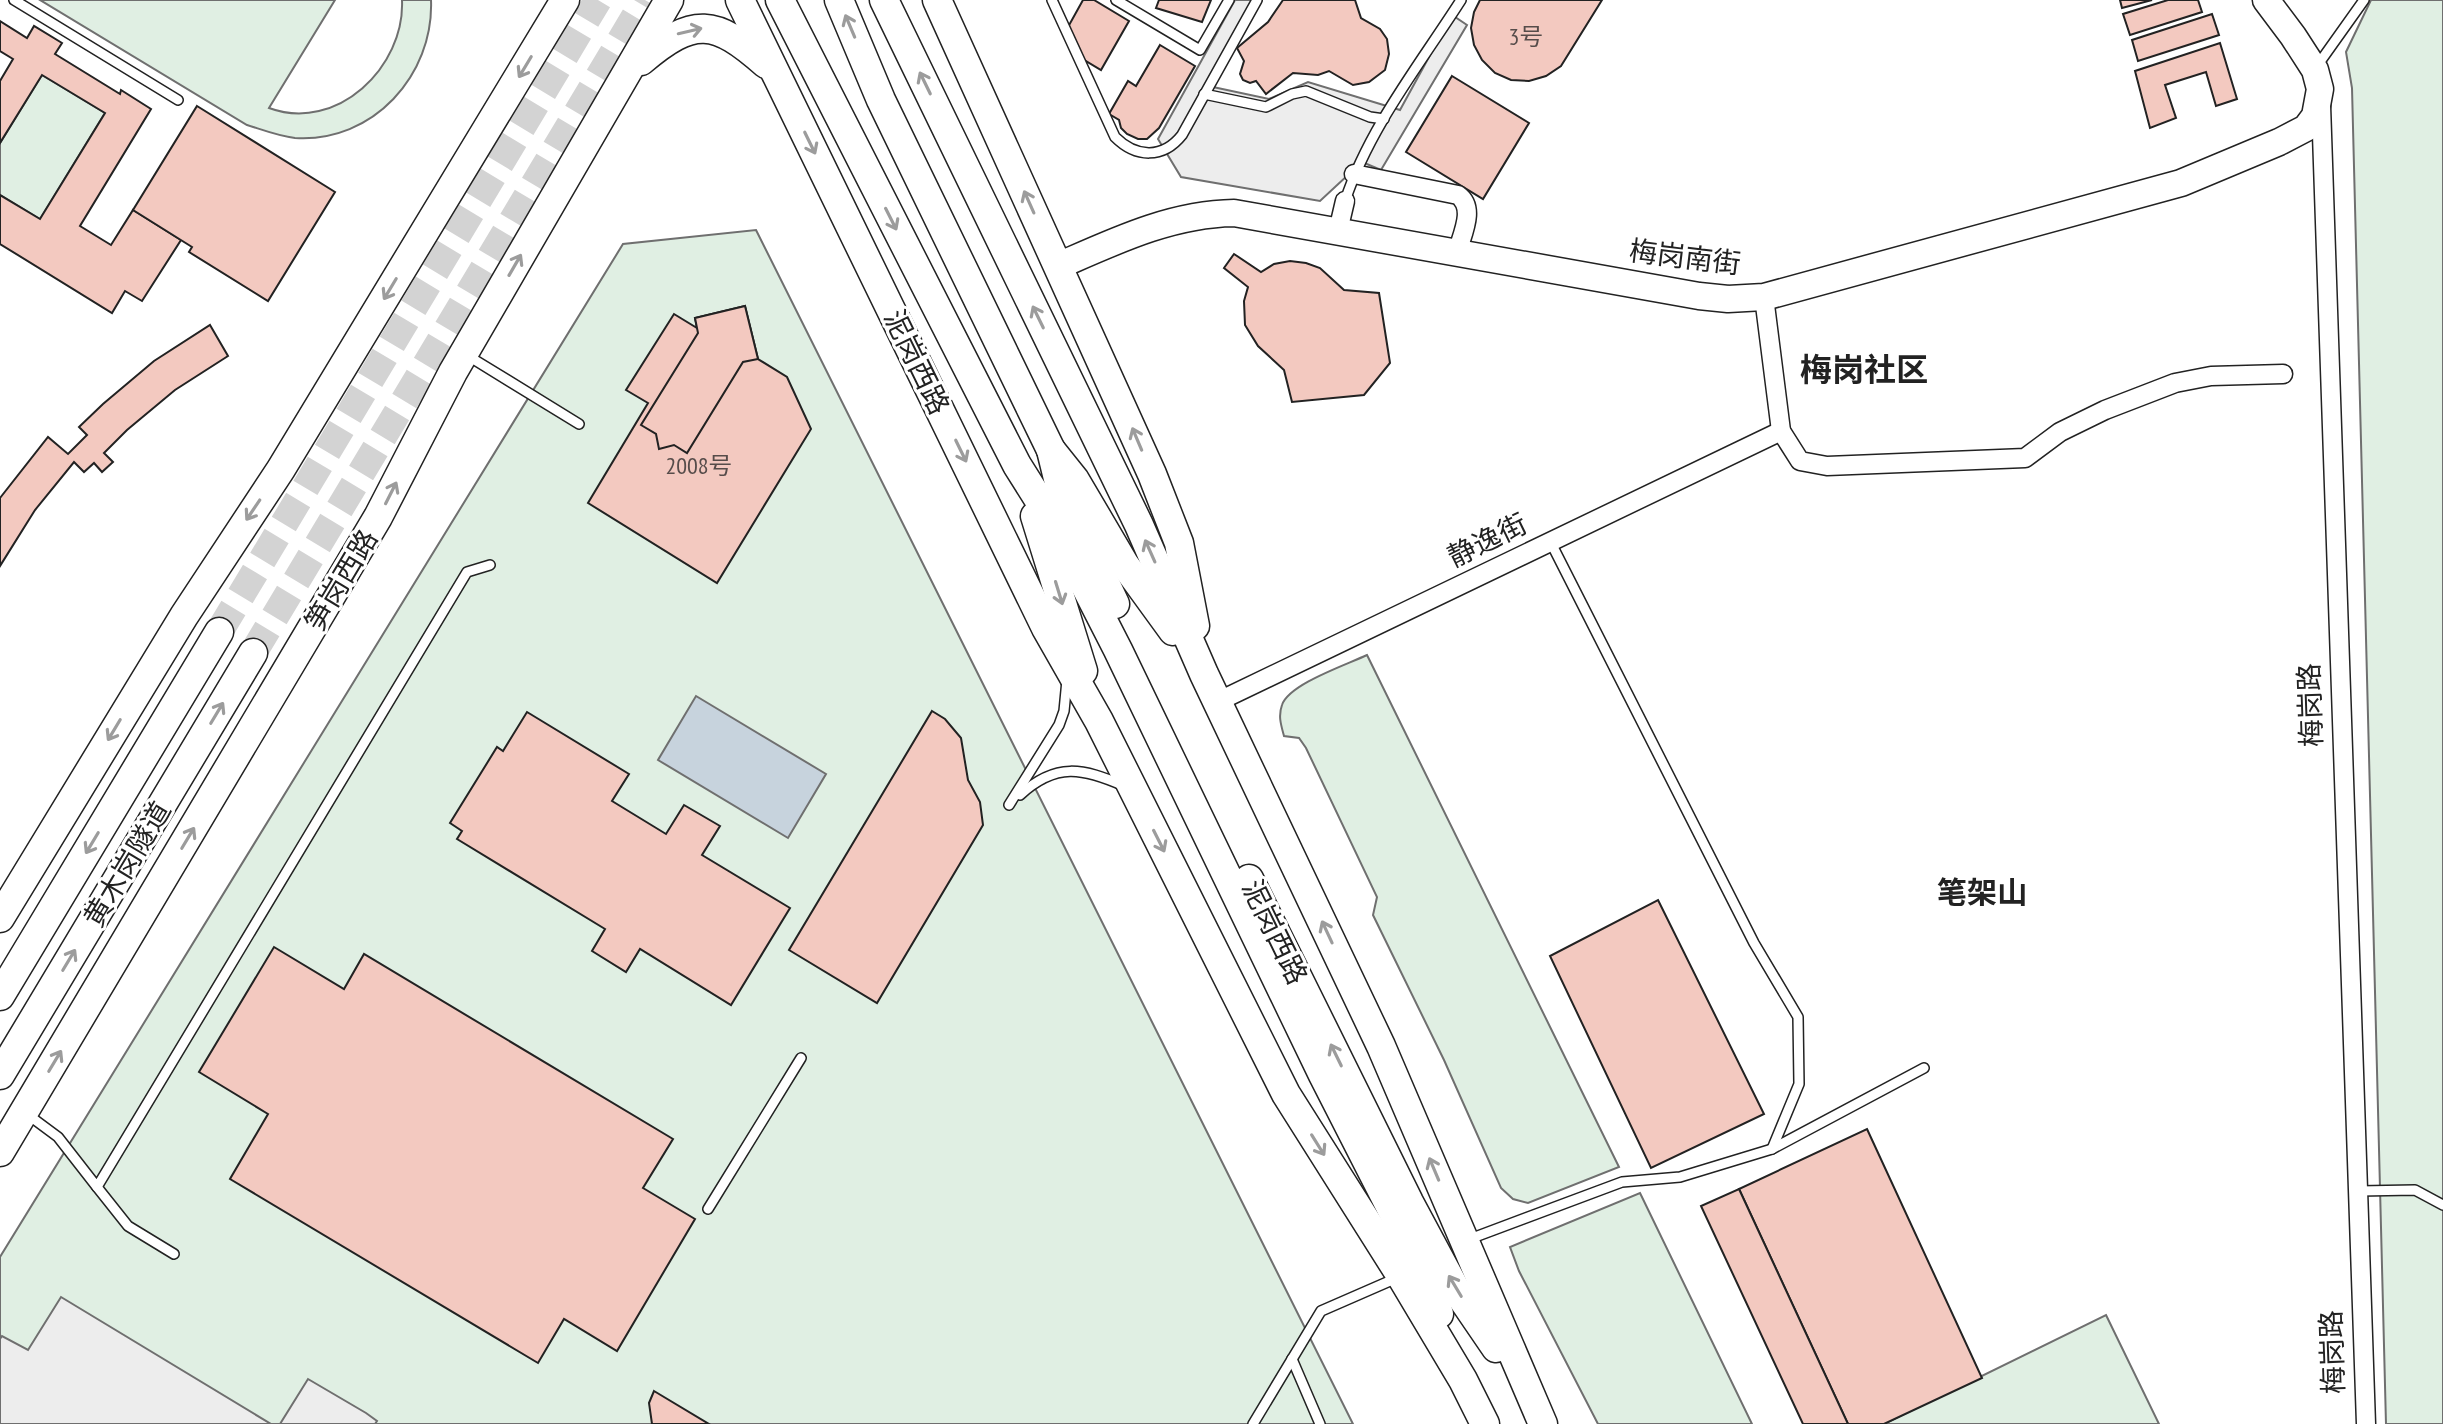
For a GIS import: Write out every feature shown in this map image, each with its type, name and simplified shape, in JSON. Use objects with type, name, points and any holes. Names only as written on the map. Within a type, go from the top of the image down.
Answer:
[{"type":"main road","points":[[0,918],[184,616],[281,469],[565,0]]},
{"type":"main road","name":"笋岗西路","points":[[0,1152],[378,517],[464,353],[669,0]]},
{"type":"main road","name":"泥岗西路","points":[[740,0],[1063,659],[1099,721],[1286,1094],[1401,1276],[1463,1380],[1485,1424]]},
{"type":"main road","name":"泥岗西路","points":[[780,0],[1017,465],[1051,519],[1118,650],[1310,1049],[1423,1271],[1463,1380]]},
{"type":"main road","name":"泥岗西路","points":[[839,0],[881,100],[1051,450],[1060,487],[1146,669],[1409,1202],[1455,1288],[1529,1397]]},
{"type":"main road","name":"泥岗西路","points":[[884,0],[1139,525],[1217,702],[1381,1046],[1543,1424]]},
{"type":"main road","points":[[937,0],[1123,405],[1179,543],[1204,674]]},
{"type":"main road","points":[[626,73],[671,37],[702,28],[730,34],[775,73]]},
{"type":"main road","name":"泥岗西路","points":[[1051,450],[1075,480],[1125,565],[1204,674]]},
{"type":"main road","name":"泥岗西路","points":[[1017,465],[1099,721]]},
{"type":"main road","name":"黄木岗隧道","points":[[0,996],[219,632]]},
{"type":"main road","name":"黄木岗隧道","points":[[0,1075],[253,653]]},
{"type":"street","name":"梅岗路","points":[[2266,0],[2319,79],[2366,1424]]},
{"type":"street","name":"梅岗南街","points":[[1058,266],[1161,224],[1210,213],[1234,213],[1699,296],[1728,299],[1764,297],[2181,183],[2244,159],[2306,128],[2315,116],[2320,98]]},
{"type":"street","points":[[1354,174],[1458,195],[1469,208],[1457,253]]},
{"type":"street","points":[[1338,231],[1345,201]]},
{"type":"street","points":[[1764,297],[1781,431],[1800,461],[1827,466],[2025,458],[2060,432],[2105,410],[2175,383],[2211,376],[2283,374]]},
{"type":"street","name":"静逸街","points":[[1217,702],[1781,431]]},
{"type":"lane","points":[[14,0],[178,100]]},
{"type":"lane","points":[[1052,0],[1111,130],[1129,149],[1149,154],[1168,149],[1182,135],[1257,0]]},
{"type":"lane","points":[[1121,1],[1200,50],[1229,0]]},
{"type":"lane","points":[[1345,201],[1354,174],[1384,119],[1461,0]]},
{"type":"lane","points":[[2315,70],[2364,0]]},
{"type":"lane","points":[[1204,94],[1266,107],[1292,94],[1306,91],[1370,117],[1384,119]]},
{"type":"lane","points":[[464,353],[579,424]]},
{"type":"lane","points":[[1550,541],[1754,943],[1798,1017],[1799,1084],[1772,1149]]},
{"type":"lane","points":[[97,1187],[467,572],[490,565]]},
{"type":"lane","points":[[1063,659],[1067,684],[1059,725],[1009,805],[1026,790],[1060,771],[1101,775],[1133,789]]},
{"type":"lane","points":[[708,1209],[801,1058]]},
{"type":"lane","points":[[1464,1241],[1622,1182],[1680,1177],[1772,1149],[1924,1068]]},
{"type":"lane","points":[[24,1112],[58,1137],[128,1226],[174,1254]]},
{"type":"lane","points":[[2359,1191],[2415,1190],[2443,1205]]},
{"type":"lane","points":[[1253,1424],[1321,1311],[1401,1276]]},
{"type":"lane","points":[[1292,1359],[1320,1424]]},
{"type":"green space","points":[[40,0],[335,0],[269,108],[294,113],[319,111],[342,102],[362,88],[379,70],[392,49],[400,25],[402,0],[431,0],[429,28],[422,54],[410,78],[393,99],[373,116],[350,129],[323,137],[295,138],[247,125]]},
{"type":"green space","points":[[2371,0],[2443,0],[2443,1424],[2386,1424],[2352,88],[2346,52]]},
{"type":"green space","points":[[42,75],[105,113],[40,219],[0,195],[0,143]]},
{"type":"green space","points":[[756,230],[1353,1424],[0,1424],[0,1257],[623,244]]},
{"type":"green space","points":[[1367,655],[1619,1167],[1528,1203],[1513,1199],[1501,1188],[1444,1060],[1373,915],[1377,897],[1306,748],[1299,738],[1284,736],[1280,713],[1287,697],[1306,683]]},
{"type":"green space","points":[[1640,1193],[1752,1424],[1598,1424],[1519,1271],[1510,1247]]},
{"type":"green space","points":[[2106,1315],[2159,1424],[1884,1424]]},
{"type":"shaded area","points":[[1235,0],[1262,0],[1213,87],[1269,99],[1308,82],[1400,110],[1452,15],[1467,25],[1381,170],[1362,162],[1320,201],[1181,177],[1158,139]]},
{"type":"shaded area","points":[[696,696],[826,774],[788,838],[658,760]]},
{"type":"shaded area","points":[[61,1297],[271,1424],[0,1424],[0,1339],[2,1336],[28,1350]]},
{"type":"shaded area","points":[[308,1379],[377,1421],[375,1424],[280,1424]]},
{"type":"building","points":[[1083,0],[1094,0],[1129,21],[1101,70],[1081,58],[1068,27]]},
{"type":"building","points":[[1159,0],[1211,0],[1202,22],[1156,8]]},
{"type":"building","points":[[1283,0],[1355,0],[1361,18],[1380,29],[1387,39],[1389,54],[1385,70],[1369,82],[1353,85],[1329,71],[1318,75],[1293,73],[1266,94],[1256,81],[1250,83],[1243,80],[1240,74],[1244,61],[1237,48],[1268,22]]},
{"type":"building","points":[[1480,0],[1602,0],[1561,66],[1546,76],[1529,81],[1511,80],[1495,73],[1482,60],[1474,45],[1471,28]]},
{"type":"building","points":[[2120,0],[2152,0],[2122,8]]},
{"type":"building","points":[[2168,0],[2198,0],[2202,12],[2130,35],[2123,14]]},
{"type":"building","points":[[2212,14],[2219,35],[2138,61],[2132,40]]},
{"type":"building","points":[[0,21],[27,38],[34,26],[62,43],[55,54],[151,109],[80,226],[111,245],[133,210],[181,240],[142,301],[125,291],[112,313],[0,244],[0,195],[40,219],[105,113],[42,75],[0,143],[0,81],[13,59],[0,51]]},
{"type":"building","points":[[2220,43],[2237,99],[2216,106],[2206,72],[2165,85],[2176,118],[2150,128],[2135,71]]},
{"type":"building","points":[[1160,45],[1195,66],[1159,128],[1147,139],[1138,139],[1127,134],[1119,120],[1109,114],[1128,81],[1136,86]]},
{"type":"building","points":[[1452,76],[1529,123],[1483,199],[1406,152]]},
{"type":"building","points":[[197,106],[335,192],[268,301],[189,252],[192,247],[133,210]]},
{"type":"building","points":[[1234,254],[1261,272],[1274,264],[1290,261],[1306,263],[1320,268],[1344,290],[1379,293],[1390,363],[1364,395],[1292,402],[1284,370],[1258,346],[1245,325],[1244,301],[1248,287],[1224,268]]},
{"type":"building","points":[[745,306],[758,359],[787,377],[811,429],[717,583],[588,503],[648,403],[626,390],[674,314],[697,328],[695,318]]},
{"type":"building","points":[[745,306],[758,359],[743,362],[687,453],[674,445],[659,449],[656,434],[641,425],[698,333],[695,318]]},
{"type":"building","points":[[210,325],[228,356],[175,390],[127,430],[104,453],[113,462],[102,472],[94,463],[84,472],[74,462],[35,510],[0,566],[0,498],[48,437],[68,454],[87,435],[79,427],[103,404],[154,361]]},
{"type":"building","points":[[932,711],[945,719],[961,738],[968,780],[980,802],[983,825],[877,1003],[789,950]]},
{"type":"building","points":[[527,712],[629,774],[612,801],[666,834],[684,805],[720,826],[702,855],[790,908],[731,1005],[640,949],[626,972],[592,951],[605,929],[457,839],[462,831],[450,823],[497,747],[503,751]]},
{"type":"building","points":[[1658,900],[1764,1114],[1651,1168],[1550,956]]},
{"type":"building","points":[[274,947],[344,989],[364,954],[673,1139],[643,1188],[695,1219],[617,1351],[564,1319],[538,1363],[230,1179],[268,1114],[199,1072]]},
{"type":"building","points":[[1867,1129],[1982,1378],[1884,1424],[1848,1424],[1739,1189]]},
{"type":"building","points":[[1739,1189],[1848,1424],[1803,1424],[1701,1206]]},
{"type":"building","points":[[654,1391],[709,1424],[652,1424],[649,1403]]},
{"type":"tunnel","points":[[219,632],[598,0]]},
{"type":"tunnel","points":[[253,653],[645,0]]},
{"type":"district","name":"梅岗社区","points":[[1864,370]]},
{"type":"district","name":"笔架山","points":[[1982,893]]}]
